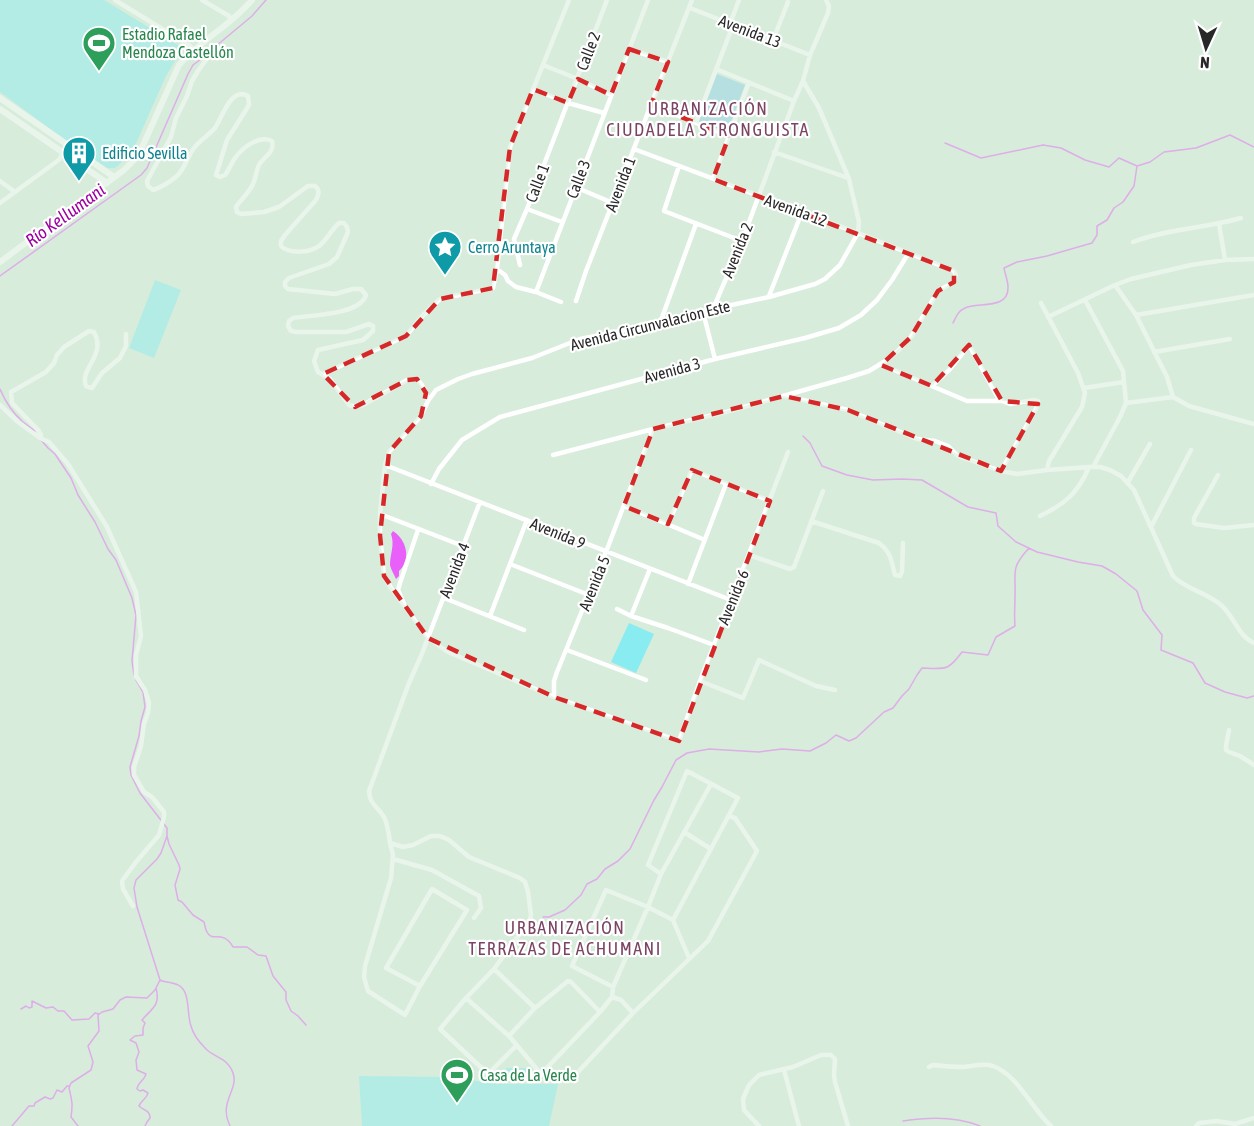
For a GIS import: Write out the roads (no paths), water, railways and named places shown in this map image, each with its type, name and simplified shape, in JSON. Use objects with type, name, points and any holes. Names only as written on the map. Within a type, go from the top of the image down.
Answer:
[{"type":"street","points":[[115,0],[197,51],[206,60],[192,81],[176,118],[171,137],[147,181],[148,186],[153,190],[161,188],[178,175],[189,160],[194,148],[215,128],[233,98],[240,94],[248,96],[249,105],[227,140],[216,175],[220,177],[225,175],[236,156],[251,143],[267,138],[272,141],[273,146],[271,152],[258,167],[250,190],[236,207],[237,212],[242,214],[264,212],[279,207],[308,186],[315,186],[319,194],[316,200],[285,235],[281,246],[285,251],[311,250],[319,246],[339,223],[344,222],[348,232],[337,257],[329,264],[289,278],[285,286],[288,289],[335,294],[361,289],[366,295],[357,306],[335,313],[293,318],[289,321],[288,326],[291,331],[296,332],[346,332],[369,324],[373,326],[373,331],[363,340],[318,350],[314,361],[318,372],[330,379],[349,405],[363,405],[407,380],[417,379],[426,393],[428,402]]},
{"type":"street","points":[[202,0],[229,16],[231,21]]},
{"type":"street","points":[[0,262],[133,161],[139,154],[179,65],[252,0]]},
{"type":"street","points":[[323,374],[406,336],[440,299],[493,288],[510,147],[569,0]]},
{"type":"street","name":"Calle 2","points":[[568,103],[607,0]]},
{"type":"street","name":"Calle 3","points":[[536,292],[648,0]]},
{"type":"street","name":"Avenida 1","points":[[576,301],[692,0]]},
{"type":"street","points":[[696,122],[739,0]]},
{"type":"street","name":"Avenida 2","points":[[713,309],[742,241],[774,152],[803,81],[810,55],[828,13],[829,6],[826,0]]},
{"type":"street","points":[[773,40],[788,2]]},
{"type":"street","name":"Avenida 13","points":[[690,8],[810,55]]},
{"type":"street","points":[[629,49],[668,62]]},
{"type":"street","points":[[543,65],[611,95]]},
{"type":"street","points":[[716,69],[794,101]]},
{"type":"street","points":[[803,81],[819,108],[849,179],[859,222],[858,233]]},
{"type":"street","points":[[713,179],[749,82]]},
{"type":"street","points":[[533,89],[568,103],[604,113]]},
{"type":"street","points":[[107,183],[0,109],[3,100],[114,177]]},
{"type":"street","name":"Calle 1","points":[[520,265],[514,239],[568,103]]},
{"type":"street","points":[[651,105],[729,136]]},
{"type":"street","points":[[25,126],[30,119]]},
{"type":"street","points":[[0,203],[60,159],[68,145]]},
{"type":"street","name":"Avenida 12","points":[[634,149],[954,271],[956,275],[954,282],[938,291],[911,337],[898,351],[880,364]]},
{"type":"street","points":[[774,152],[849,179]]},
{"type":"street","points":[[679,166],[664,211],[742,241]]},
{"type":"street","points":[[0,181],[15,192]]},
{"type":"street","points":[[575,187],[613,203]]},
{"type":"street","points":[[527,209],[562,222]]},
{"type":"street","points":[[769,297],[802,212]]},
{"type":"street","points":[[1133,242],[1149,236],[1241,218]]},
{"type":"street","points":[[660,323],[696,224]]},
{"type":"street","points":[[1219,224],[1225,260]]},
{"type":"street","name":"Avenida Circunvalacion Este","points":[[385,465],[389,452],[421,416],[436,390],[472,374],[532,358],[580,339],[660,323],[815,284],[825,279],[840,265],[858,233]]},
{"type":"street","name":"Avenida 3","points":[[431,484],[439,469],[462,440],[500,417],[838,328],[861,315],[877,300],[908,254]]},
{"type":"street","points":[[1048,317],[1131,279],[1191,265],[1254,259]]},
{"type":"street","points":[[497,269],[516,287],[561,302]]},
{"type":"street","points":[[1115,285],[1136,315],[1167,377],[1173,397]]},
{"type":"street","points":[[1136,315],[1254,295]]},
{"type":"street","points":[[1040,516],[1071,497],[1084,480],[1126,403],[1123,371],[1085,300]]},
{"type":"street","points":[[1041,303],[1078,373],[1085,393],[1082,407],[1049,461],[1047,470]]},
{"type":"street","points":[[702,312],[714,359]]},
{"type":"street","points":[[40,438],[39,431],[12,403],[12,392],[46,372],[64,347],[89,331],[94,332],[96,337],[97,354],[85,375],[84,382],[86,386],[92,388],[102,373],[120,358],[126,346],[126,334]]},
{"type":"street","points":[[1154,352],[1230,339]]},
{"type":"street","points":[[932,386],[950,369],[969,345],[998,398],[1002,401]]},
{"type":"street","points":[[553,455],[726,412],[847,378],[869,371],[880,364],[967,400],[1002,401],[1010,404],[1038,401],[1001,471]]},
{"type":"street","points":[[1084,388],[1124,382]]},
{"type":"street","points":[[783,396],[848,410],[917,439],[935,441],[948,446],[958,456],[1001,471],[1017,474],[1091,467],[1110,470],[1121,476],[1134,490],[1167,567],[1177,581],[1211,596],[1227,611],[1246,639],[1254,643]]},
{"type":"street","points":[[1126,403],[1173,397],[1189,406],[1254,424]]},
{"type":"street","points":[[0,405],[18,422],[49,442],[68,464],[107,527],[136,592],[141,636],[136,655],[136,676],[145,690],[149,703],[134,775],[144,792],[152,797],[164,812],[164,818],[159,836],[122,881],[123,889],[133,906]]},
{"type":"street","name":"Avenida 5","points":[[554,697],[554,681],[653,429]]},
{"type":"street","points":[[1128,482],[1150,444]]},
{"type":"street","points":[[1151,527],[1191,450]]},
{"type":"street","name":"Avenida 6","points":[[554,697],[679,741],[788,452]]},
{"type":"street","points":[[385,465],[380,514],[381,558],[384,576],[408,612],[428,638],[448,652],[554,697]]},
{"type":"street","name":"Avenida 9","points":[[385,465],[731,600]]},
{"type":"street","points":[[668,524],[692,470],[770,501]]},
{"type":"street","points":[[1218,475],[1193,522],[1224,528],[1254,525]]},
{"type":"street","points":[[688,584],[726,484]]},
{"type":"street","points":[[749,555],[790,569],[794,567],[823,491]]},
{"type":"street","name":"Avenida 4","points":[[393,859],[384,817],[372,804],[369,791],[480,502]]},
{"type":"street","points":[[624,506],[705,540]]},
{"type":"street","points":[[380,514],[464,546]]},
{"type":"street","points":[[490,616],[527,520]]},
{"type":"street","points":[[812,521],[879,543],[890,555],[897,576],[900,576],[902,572],[903,543]]},
{"type":"street","points":[[408,612],[398,590],[418,530]]},
{"type":"street","points":[[510,564],[589,594]]},
{"type":"street","points":[[631,616],[650,569]]},
{"type":"street","points":[[444,598],[525,630]]},
{"type":"street","points":[[617,609],[714,645]]},
{"type":"street","points":[[567,650],[646,680]]},
{"type":"street","points":[[700,681],[743,698],[759,660],[816,686],[835,690]]},
{"type":"street","points":[[1229,730],[1226,750],[1254,765]]},
{"type":"street","points":[[661,874],[648,865],[687,771],[738,798],[673,920]]},
{"type":"street","points":[[541,1074],[612,997],[613,987],[661,874],[711,784]]},
{"type":"street","points":[[466,998],[508,1036],[541,1074],[564,1075],[578,1072],[633,1013],[708,941],[757,851],[735,818],[728,816]]},
{"type":"street","points":[[684,832],[711,849]]},
{"type":"street","points":[[390,843],[403,848],[431,836],[440,836],[449,840],[469,857],[525,882],[530,920],[494,969],[440,1029],[488,1074],[516,1046]]},
{"type":"street","points":[[420,986],[386,968],[432,889],[467,910],[420,986],[405,1015],[368,991],[364,977],[365,966],[391,878],[393,859],[432,870],[479,897],[481,908],[474,918]]},
{"type":"street","points":[[613,987],[572,966],[606,890],[673,920],[689,958]]},
{"type":"street","points":[[494,969],[535,1008]]},
{"type":"street","points":[[508,1036],[535,1008],[568,981],[600,1012]]},
{"type":"street","points":[[612,997],[621,1000],[633,1013]]},
{"type":"street","points":[[759,1126],[744,1110],[743,1099],[749,1085],[759,1075],[784,1070],[821,1055],[831,1055],[835,1059],[835,1082],[848,1126]]},
{"type":"street","points":[[928,1067],[933,1065],[962,1067],[979,1064],[993,1066],[1014,1081],[1051,1126]]},
{"type":"street","points":[[784,1070],[799,1126]]},
{"type":"street","points":[[1196,1126],[1199,1123],[1217,1121],[1236,1125],[1254,1118]]},
{"type":"waterway","name":"Río Kellumani","points":[[204,56],[252,16],[266,0]]},
{"type":"waterway","name":"Río Kellumani","points":[[0,276],[141,175],[147,168],[188,74],[193,65],[201,59]]},
{"type":"waterway","points":[[945,143],[981,158],[1043,145],[1061,148],[1085,160],[1109,167],[1119,158],[1137,166],[1150,162],[1164,152],[1196,148],[1230,135],[1254,147]]},
{"type":"waterway","points":[[953,323],[959,312],[965,308],[992,304],[1004,299],[1008,287],[1004,268],[1017,262],[1092,243],[1097,235],[1097,226],[1107,220],[1114,208],[1123,202],[1134,186],[1137,166]]},
{"type":"waterway","points":[[0,389],[16,415],[35,431]]},
{"type":"waterway","points":[[803,436],[810,443],[822,466],[847,475],[873,480],[922,480],[968,507],[996,513],[998,526],[1016,542],[1037,552],[1102,566],[1116,574],[1137,591],[1143,610],[1162,635],[1161,650],[1193,663],[1205,683],[1247,698],[1254,696]]},
{"type":"waterway","points":[[41,440],[55,454],[71,478],[78,495],[116,560],[132,598],[136,615],[132,661],[134,675]]},
{"type":"waterway","points":[[543,917],[549,917],[565,910],[581,895],[587,884],[597,879],[605,869],[618,861],[630,849],[676,760],[687,753],[709,749],[759,752],[782,749],[810,751],[836,735],[849,741],[856,738],[884,712],[893,708],[909,689],[922,668],[936,669],[950,666],[962,652],[988,655],[996,637],[1015,626],[1015,571],[1029,548]]},
{"type":"waterway","points":[[78,1126],[71,1117],[72,1102],[69,1088],[71,1083],[91,1070],[93,1062],[88,1046],[99,1031],[98,1015],[113,1009],[120,1000],[126,997],[147,998],[155,990],[160,980],[137,907],[134,888],[136,880],[161,853],[167,836],[167,828],[140,793],[131,775],[130,767],[145,707],[143,692],[136,680]]},
{"type":"waterway","points":[[167,836],[180,869],[175,885],[178,900],[204,922],[209,935],[222,937],[233,947],[247,947],[258,955],[266,956],[273,976],[286,992],[286,1000],[291,1011],[306,1025]]},
{"type":"waterway","points":[[160,980],[176,984],[184,990],[195,1035],[206,1049],[225,1061],[231,1068],[234,1079],[226,1110],[230,1126]]},
{"type":"waterway","points":[[145,1126],[150,1115],[139,1106],[148,1093],[137,1089],[146,1074],[137,1070],[136,1060],[139,1052],[136,1043],[130,1040],[135,1036],[143,1035],[145,1023],[142,1020],[156,1003],[156,988]]},
{"type":"waterway","points":[[21,1009],[26,1006],[32,1007],[32,1001],[46,1008],[53,1007],[58,1011],[64,1011],[72,1020],[89,1019],[95,1013],[99,1014]]},
{"type":"waterway","points":[[12,1126],[29,1106],[34,1106],[45,1097],[53,1098],[57,1090],[62,1092],[70,1086]]},
{"type":"waterway","points":[[903,1121],[942,1118],[961,1120],[980,1126]]},
{"type":"place","name":"Estadio Rafael Mendoza Castellón","points":[[99,72]]},
{"type":"place","name":"Edificio Sevilla","points":[[79,182]]},
{"type":"place","name":"Cerro Aruntaya","points":[[445,276]]},
{"type":"place","name":"Casa de La Verde","points":[[457,1104]]},
{"type":"district","name":"URBANIZACIÓN CIUDADELA STRONGUISTA","points":[[708,118]]},
{"type":"district","name":"URBANIZACIÓN TERRAZAS DE ACHUMANI","points":[[565,937]]}]
